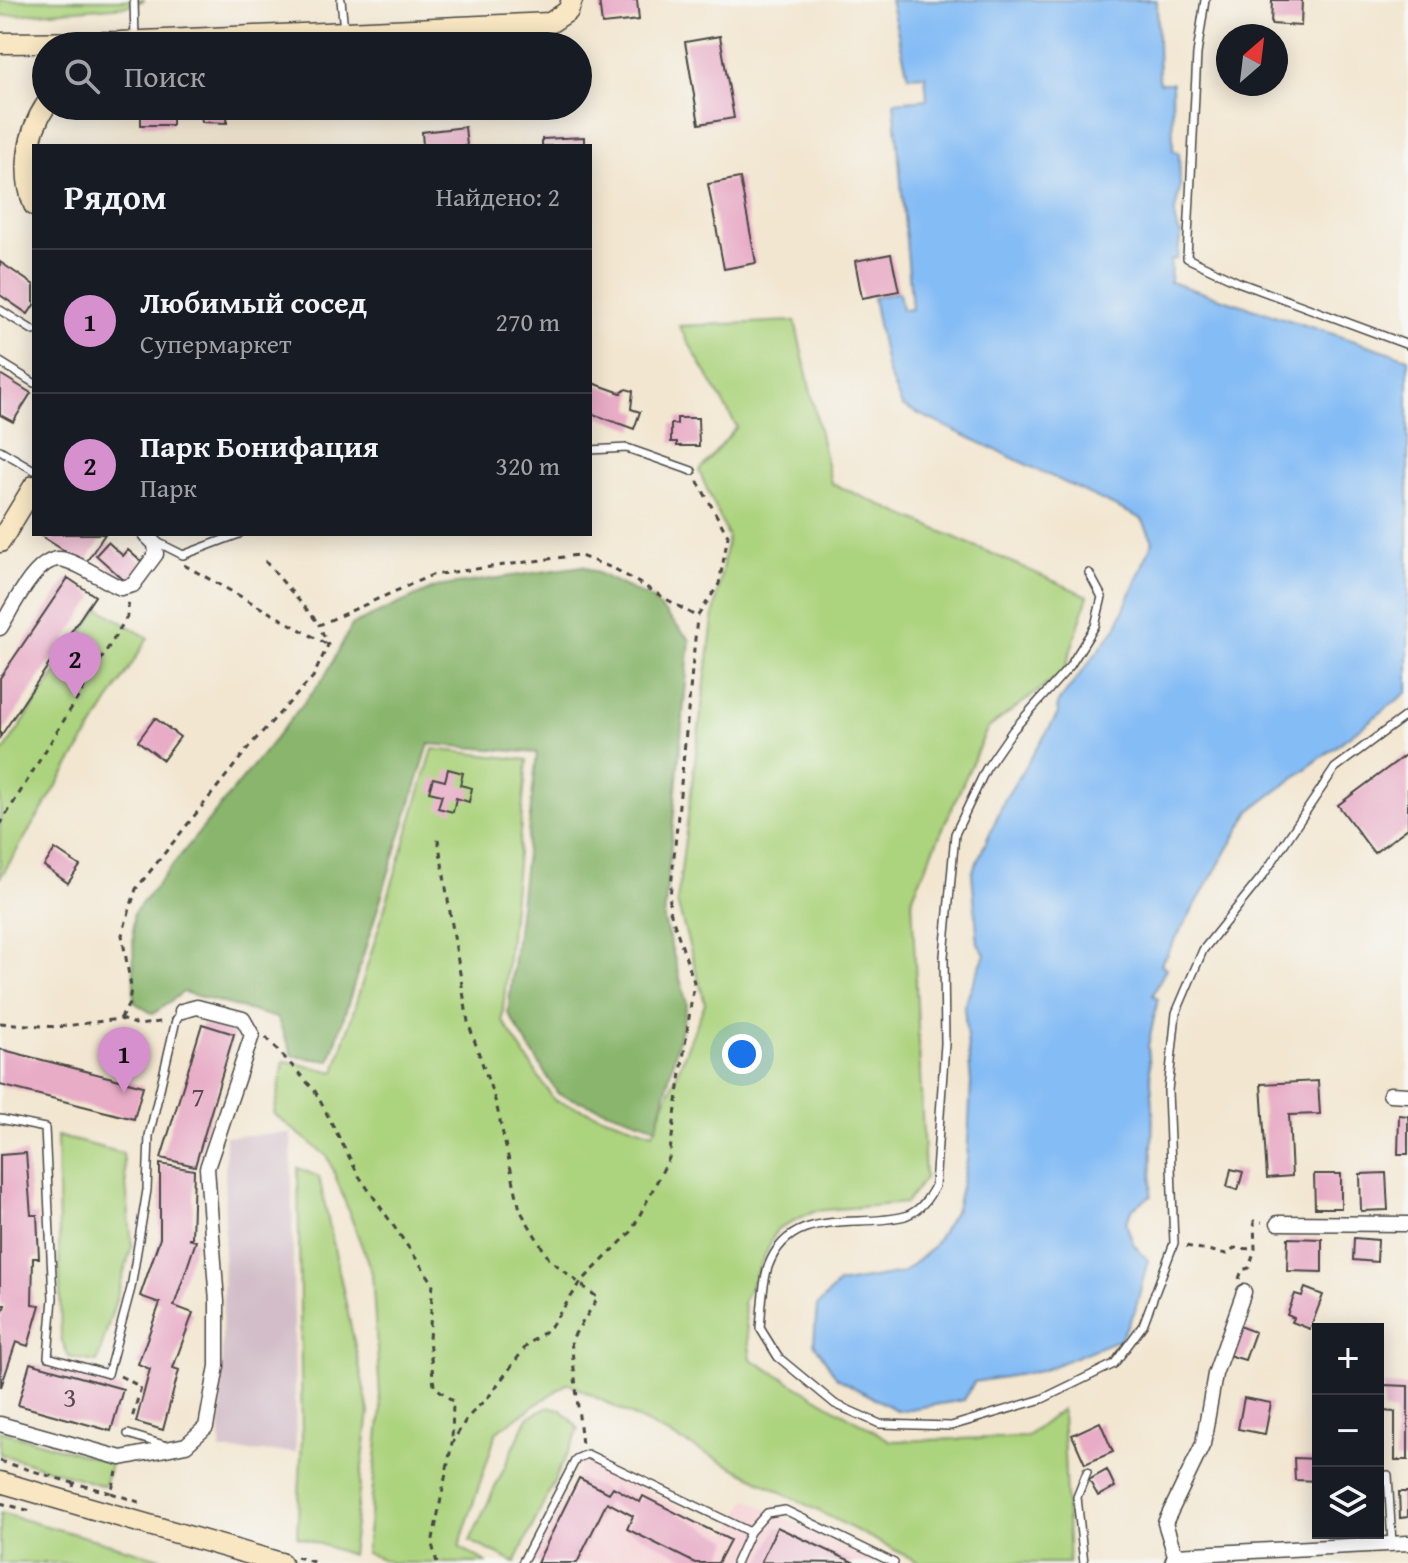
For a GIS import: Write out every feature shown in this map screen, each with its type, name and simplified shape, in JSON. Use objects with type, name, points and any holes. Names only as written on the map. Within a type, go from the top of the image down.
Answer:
[{"type":"main road","points":[[344,32],[550,23],[568,11],[572,0]]},
{"type":"main road","points":[[0,43],[32,43]]},
{"type":"main road","points":[[32,200],[26,184],[35,120]]},
{"type":"main road","points":[[0,542],[32,489]]},
{"type":"main road","points":[[0,1482],[72,1492],[281,1563]]},
{"type":"street","points":[[0,628],[39,567],[52,559],[66,560],[117,587],[130,587],[155,559],[157,549],[149,537]]},
{"type":"street","points":[[0,1424],[121,1458],[173,1448],[198,1438],[211,1414],[217,1366],[217,1302],[207,1168],[252,1035],[250,1025],[243,1019],[197,1007],[179,1016]]},
{"type":"street","points":[[1390,1094],[1408,1095]]},
{"type":"street","points":[[1278,1223],[1408,1224]]},
{"type":"street","points":[[1244,1292],[1215,1374],[1203,1444],[1165,1523],[1174,1559],[1408,1543]]},
{"type":"lane","points":[[125,32],[134,0]]},
{"type":"lane","points":[[341,0],[344,32]]},
{"type":"lane","points":[[1205,0],[1197,54],[1187,258],[1238,282],[1408,345]]},
{"type":"lane","points":[[0,310],[32,330]]},
{"type":"lane","points":[[0,362],[32,382]]},
{"type":"lane","points":[[592,450],[627,448],[692,471]]},
{"type":"lane","points":[[0,450],[32,469]]},
{"type":"lane","points":[[149,537],[183,555],[234,536]]},
{"type":"lane","points":[[1089,573],[1102,597],[1095,626],[1070,666],[1013,730],[986,769],[955,834],[944,956],[945,1044],[935,1186],[925,1204],[905,1216],[818,1223],[797,1231],[780,1244],[768,1267],[760,1328],[778,1357],[835,1404],[880,1424],[951,1426],[1042,1399],[1114,1364],[1143,1325],[1174,1243],[1168,1091],[1176,1013],[1203,950],[1264,874],[1335,768],[1408,714]]},
{"type":"lane","points":[[0,1119],[45,1128],[53,1291],[48,1357],[108,1374],[131,1288],[147,1190],[149,1136],[179,1016]]},
{"type":"lane","points":[[128,1434],[173,1448]]},
{"type":"lane","points":[[522,1563],[576,1459],[583,1454],[591,1454],[750,1532]]},
{"type":"lane","points":[[1084,1563],[1077,1497],[1087,1472]]},
{"type":"lane","points":[[1384,1475],[1388,1475],[1392,1544]]},
{"type":"lane","points":[[736,1563],[750,1532],[767,1513],[785,1510],[894,1563]]},
{"type":"path","points":[[452,1443],[467,1418],[490,1395],[527,1345],[549,1329],[581,1282],[631,1232],[669,1158],[682,1089],[694,982],[669,908],[697,617],[719,584],[728,536],[692,471]]},
{"type":"path","points":[[320,625],[432,575],[578,555],[615,569],[697,617]]},
{"type":"path","points":[[120,1019],[129,1004],[131,987],[122,935],[136,889],[254,741],[313,677],[328,645],[320,625],[265,561]]},
{"type":"path","points":[[215,583],[328,645]]},
{"type":"path","points":[[0,825],[127,617],[130,587]]},
{"type":"path","points":[[438,839],[468,1022],[496,1103],[520,1210],[549,1259],[598,1298],[571,1340],[583,1454]]},
{"type":"path","points":[[0,1023],[57,1027],[120,1019],[139,1025],[179,1016]]},
{"type":"path","points":[[250,1025],[272,1042],[315,1091],[359,1176],[433,1283],[429,1339],[434,1386],[453,1401],[452,1443],[432,1544],[437,1563]]},
{"type":"path","points":[[1244,1292],[1237,1285],[1255,1249],[1254,1221],[1278,1223]]},
{"type":"path","points":[[1174,1243],[1227,1254],[1234,1248],[1255,1249]]},
{"type":"path","points":[[108,1374],[128,1378],[141,1387],[128,1434]]},
{"type":"path","points":[[0,1461],[72,1492],[111,1493],[121,1458]]},
{"type":"shaded area","points":[[291,1133],[296,1452],[220,1451],[226,1136]]},
{"type":"shaded area","points":[[584,1459],[729,1533],[747,1499],[874,1563],[532,1563]]},
{"type":"green space","points":[[0,0],[145,0],[127,6],[0,16]]},
{"type":"green space","points":[[795,321],[831,483],[1088,596],[1064,672],[987,729],[912,898],[925,1178],[906,1203],[814,1211],[777,1229],[743,1302],[751,1359],[891,1441],[1026,1437],[1062,1409],[1069,1563],[920,1563],[568,1383],[497,1431],[459,1547],[488,1563],[392,1563],[366,1553],[381,1411],[372,1273],[328,1157],[274,1114],[284,1061],[335,1072],[433,749],[527,760],[502,1020],[554,1100],[653,1133],[705,1003],[677,902],[713,620],[728,536],[699,471],[737,427],[679,326]]},
{"type":"green space","points":[[583,566],[653,600],[690,640],[664,920],[687,1004],[657,1127],[558,1094],[508,1013],[537,753],[429,744],[330,1061],[293,1056],[277,1018],[183,992],[153,1014],[134,1002],[133,914],[324,678],[352,625],[436,587]]},
{"type":"green space","points":[[99,608],[148,638],[0,878],[0,757]]},
{"type":"green space","points":[[57,1136],[123,1153],[132,1246],[97,1362],[69,1357],[61,1338]]},
{"type":"green space","points":[[298,1168],[319,1177],[369,1412],[351,1555],[297,1536],[302,1439]]},
{"type":"green space","points":[[549,1407],[561,1409],[579,1429],[515,1563],[470,1541],[528,1417]]},
{"type":"green space","points":[[0,1431],[111,1463],[104,1486],[0,1454]]},
{"type":"green space","points":[[0,1513],[178,1563],[0,1563]]},
{"type":"water","points":[[890,0],[1157,0],[1159,83],[1172,83],[1173,150],[1179,153],[1180,186],[1175,222],[1181,234],[1177,259],[1171,260],[1170,282],[1408,358],[1408,692],[1250,811],[1161,964],[1166,968],[1153,995],[1158,999],[1148,1046],[1153,1106],[1151,1196],[1133,1208],[1126,1223],[1134,1245],[1148,1260],[1135,1311],[1120,1339],[1041,1371],[974,1382],[964,1400],[898,1411],[837,1378],[814,1343],[817,1306],[838,1284],[902,1273],[932,1248],[956,1209],[967,1161],[971,1082],[964,1006],[985,954],[978,944],[972,873],[1005,799],[1058,714],[1057,704],[1116,628],[1153,541],[1142,519],[902,406],[887,371],[873,298],[899,292],[902,310],[912,309],[894,102],[927,99],[925,75],[908,76]]},
{"type":"building","points":[[599,0],[637,0],[639,20],[602,24]]},
{"type":"building","points":[[1272,0],[1302,0],[1301,26],[1271,24]]},
{"type":"building","points":[[720,36],[734,118],[699,124],[685,42]]},
{"type":"building","points":[[141,120],[172,120],[172,125],[141,125]]},
{"type":"building","points":[[202,120],[227,120],[227,123]]},
{"type":"building","points":[[465,127],[467,144],[423,144],[422,132]]},
{"type":"building","points":[[584,137],[584,144],[542,144],[542,139]]},
{"type":"building","points":[[740,178],[756,263],[724,269],[708,184]]},
{"type":"building","points":[[891,254],[899,291],[862,298],[855,261]]},
{"type":"building","points":[[0,262],[32,284],[32,308],[28,314],[0,295]]},
{"type":"building","points":[[0,374],[31,393],[13,422],[0,415]]},
{"type":"building","points":[[592,383],[621,393],[626,389],[633,391],[631,409],[640,412],[634,429],[592,414]]},
{"type":"building","points":[[677,418],[698,418],[699,446],[677,446],[677,442],[671,442],[671,424],[677,424]]},
{"type":"building","points":[[41,536],[104,536],[85,564]]},
{"type":"building","points":[[108,542],[123,556],[128,550],[144,564],[127,583],[96,555]]},
{"type":"building","points":[[68,578],[95,596],[0,737],[0,678]]},
{"type":"building","points":[[155,718],[180,737],[163,760],[138,741]]},
{"type":"building","points":[[1408,753],[1408,828],[1374,853],[1338,805]]},
{"type":"building","points":[[448,769],[463,773],[460,785],[472,788],[469,802],[456,798],[453,812],[438,808],[442,795],[429,792],[433,778],[445,781]]},
{"type":"building","points":[[55,849],[80,866],[68,883],[44,866]]},
{"type":"building","points":[[202,1024],[234,1034],[195,1166],[161,1158]]},
{"type":"building","points":[[0,1049],[143,1086],[134,1119],[0,1085]]},
{"type":"building","points":[[1318,1081],[1320,1114],[1289,1115],[1292,1176],[1267,1178],[1261,1084]]},
{"type":"building","points":[[1399,1115],[1408,1116],[1408,1154],[1398,1154]]},
{"type":"building","points":[[26,1153],[31,1215],[37,1215],[39,1258],[33,1258],[32,1304],[40,1305],[28,1346],[16,1342],[1,1387],[0,1319],[5,1305],[0,1305],[0,1155]]},
{"type":"building","points":[[160,1164],[194,1170],[192,1239],[188,1239],[196,1241],[174,1306],[193,1313],[173,1368],[179,1370],[163,1430],[136,1422],[150,1369],[138,1364],[160,1303],[140,1296],[160,1238]]},
{"type":"building","points":[[1231,1169],[1243,1172],[1238,1190],[1227,1187]]},
{"type":"building","points":[[1386,1173],[1388,1210],[1361,1211],[1360,1174]]},
{"type":"building","points":[[1314,1174],[1341,1174],[1341,1208],[1315,1208]]},
{"type":"building","points":[[1288,1238],[1322,1239],[1322,1272],[1287,1271]]},
{"type":"building","points":[[1354,1238],[1378,1240],[1377,1262],[1353,1260]]},
{"type":"building","points":[[1305,1288],[1323,1295],[1310,1329],[1292,1322],[1294,1318],[1287,1315],[1295,1294],[1302,1296]]},
{"type":"building","points":[[1236,1325],[1255,1332],[1245,1360],[1225,1354]]},
{"type":"building","points":[[30,1363],[123,1389],[111,1431],[18,1405]]},
{"type":"building","points":[[1384,1385],[1408,1386],[1408,1460],[1395,1460],[1395,1412],[1384,1411]]},
{"type":"building","points":[[1244,1398],[1271,1403],[1265,1434],[1238,1429]]},
{"type":"building","points":[[1100,1422],[1113,1452],[1085,1464],[1072,1435]]},
{"type":"building","points":[[1294,1458],[1312,1459],[1312,1481],[1295,1480]]},
{"type":"building","points":[[1107,1470],[1115,1487],[1098,1496],[1089,1480]]},
{"type":"building","points":[[579,1478],[609,1493],[613,1487],[640,1502],[643,1496],[730,1540],[718,1563],[695,1563],[627,1529],[633,1516],[607,1502],[577,1563],[537,1563]]},
{"type":"building","points":[[1399,1492],[1408,1492],[1408,1517],[1400,1518]]},
{"type":"building","points":[[777,1527],[855,1563],[761,1562]]},
{"type":"place","name":"Парк Бонифация","points":[[75,698]]},
{"type":"place","name":"Любимый сосед","points":[[124,1093]]}]
